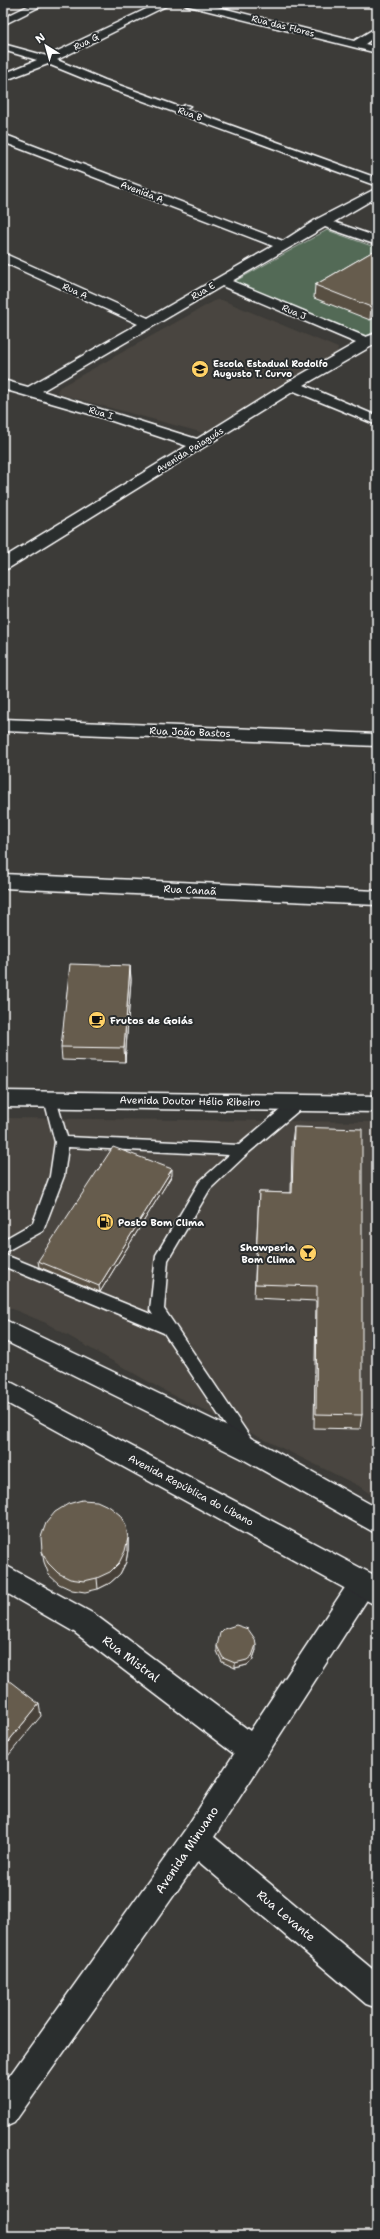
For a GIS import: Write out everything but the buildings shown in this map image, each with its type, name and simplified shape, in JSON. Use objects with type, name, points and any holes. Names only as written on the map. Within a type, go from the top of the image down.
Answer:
[{"type":"street","points":[[3,22],[42,3]]},
{"type":"street","name":"Rua G","points":[[3,78],[48,60],[167,3]]},
{"type":"street","name":"Rua das Flores","points":[[189,3],[377,50]]},
{"type":"street","points":[[356,45],[377,30]]},
{"type":"street","name":"Rua B","points":[[3,46],[48,60],[101,82],[183,108],[377,182]]},
{"type":"street","name":"Avenida A","points":[[3,138],[212,216],[282,245]]},
{"type":"street","name":"Avenida A","points":[[3,148],[268,253]]},
{"type":"street","name":"Rua E","points":[[29,392],[268,253],[377,192]]},
{"type":"street","points":[[322,222],[377,241]]},
{"type":"street","name":"Rua A","points":[[3,257],[148,323]]},
{"type":"street","name":"Rua J","points":[[221,281],[372,340]]},
{"type":"street","name":"Avenida Paiaguás","points":[[3,565],[199,446],[292,385],[372,340]]},
{"type":"street","name":"Rua I","points":[[3,384],[105,414],[199,446]]},
{"type":"street","points":[[292,385],[377,421]]},
{"type":"street","name":"Rua João Bastos","points":[[3,725],[377,740]]},
{"type":"street","name":"Rua Canaã","points":[[3,881],[377,898]]},
{"type":"street","name":"Avenida Doutor Hélio Ribeiro","points":[[3,1099],[377,1104]]},
{"type":"street","points":[[3,1329],[250,1450],[377,1522]]},
{"type":"street","name":"Avenida República do Líbano","points":[[3,1389],[370,1588]]},
{"type":"street","name":"Rua Mistral","points":[[3,1577],[84,1623],[253,1752]]},
{"type":"street","name":"Avenida Minuano","points":[[3,2112],[195,1840],[253,1752],[370,1588]]},
{"type":"street","name":"Rua Levante","points":[[195,1840],[377,1993]]},
{"type":"lane","points":[[3,1247],[38,1227],[57,1176],[62,1142],[50,1099]]},
{"type":"lane","points":[[250,1450],[157,1310],[161,1259],[205,1185],[242,1150],[299,1102]]},
{"type":"lane","points":[[62,1142],[242,1150]]},
{"type":"lane","points":[[3,1260],[168,1328]]},
{"type":"shaded area","name":"Escola Estadual Rodolfo Augusto T. Curvo","points":[[216,300],[222,300],[338,348],[337,352],[204,433],[59,394],[57,391],[60,387]]},
{"type":"shaded area","points":[[3,1118],[377,1122],[377,1499],[359,1486],[163,1390],[46,1323],[3,1305]]},
{"type":"green space","points":[[327,230],[377,248],[377,330],[364,338],[232,283]]},
{"type":"place","name":"Escola Estadual Rodolfo Augusto T. Curvo","points":[[200,369]]},
{"type":"place","name":"Frutos de Goiás","points":[[97,1020]]},
{"type":"place","name":"Posto Bom Clima","points":[[105,1222]]},
{"type":"place","name":"Showperia Bom Clima","points":[[308,1253]]}]
